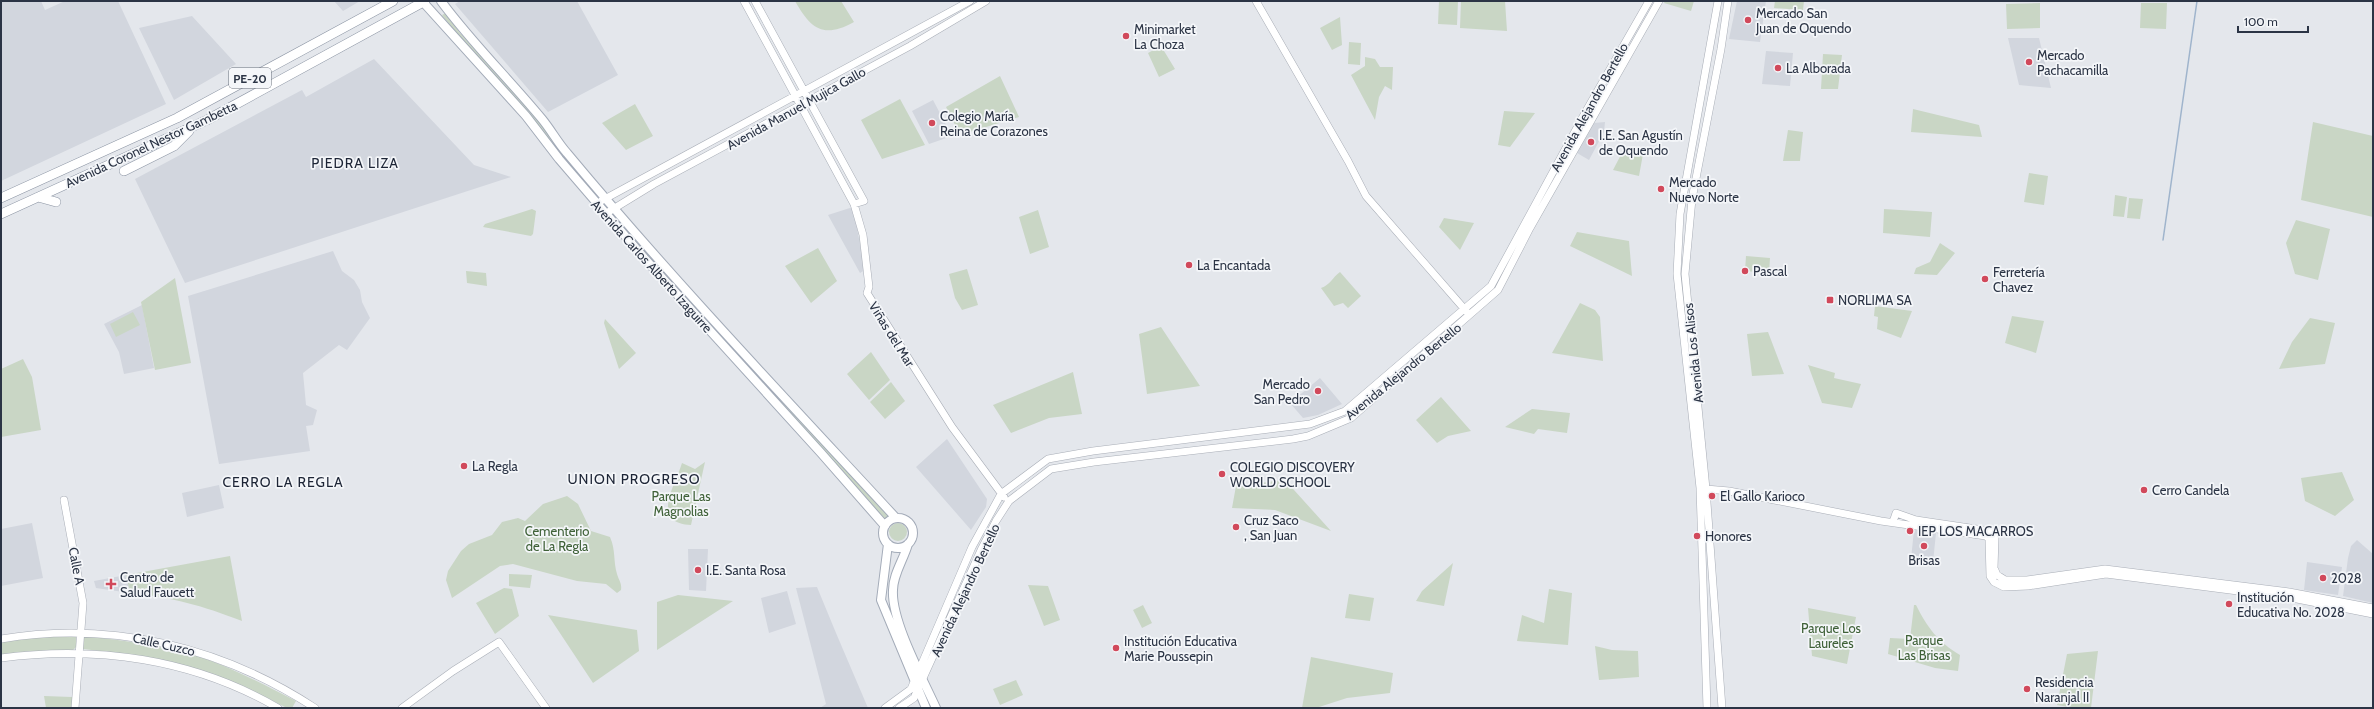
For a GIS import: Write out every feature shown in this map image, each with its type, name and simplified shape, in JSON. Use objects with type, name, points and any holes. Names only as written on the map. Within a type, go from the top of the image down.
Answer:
[{"type":"highway","name":"Avenida Coronel Nestor Gambetta","points":[[1,198],[177,118],[393,1]]},
{"type":"highway","name":"Avenida Coronel Nestor Gambetta","points":[[1,214],[193,127],[425,1]]},
{"type":"highway","points":[[124,171],[174,146],[193,127]]},
{"type":"highway","points":[[38,197],[56,202]]},
{"type":"main road","name":"Avenida Carlos Alberto Izaguirre","points":[[425,1],[526,116],[596,204],[885,526]]},
{"type":"main road","name":"Avenida Carlos Alberto Izaguirre","points":[[441,1],[461,28],[543,120],[565,152],[738,347],[896,518]]},
{"type":"main road","points":[[926,708],[880,600],[888,544],[884,536],[885,526],[891,520],[896,518],[905,520],[911,526],[913,535],[894,581],[893,600],[904,635],[936,708]]},
{"type":"main road","points":[[888,544],[898,548],[908,544]]},
{"type":"street","name":"Viñas del Mar","points":[[744,1],[854,204],[863,235],[869,287],[867,293],[952,427],[1001,494],[1009,501]]},
{"type":"street","points":[[755,1],[864,201],[854,204]]},
{"type":"street","name":"Avenida Manuel Mujica Gallo","points":[[596,204],[970,1]]},
{"type":"street","name":"Avenida Manuel Mujica Gallo","points":[[605,214],[654,184],[809,102],[986,1]]},
{"type":"street","points":[[1256,1],[1348,161],[1366,196],[1470,316]]},
{"type":"street","name":"Avenida Alejandro Bertello","points":[[899,708],[914,698],[919,668],[923,658],[972,547],[1001,494],[1048,459],[1060,456],[1310,424],[1344,411],[1491,286],[1584,113],[1649,1]]},
{"type":"street","name":"Avenida Alejandro Bertello","points":[[916,684],[923,678],[982,548],[1009,501],[1050,469],[1100,461],[1308,436],[1351,418],[1470,316],[1498,290],[1530,228],[1659,1]]},
{"type":"street","name":"Avenida Los Alisos","points":[[1707,708],[1700,488],[1677,274],[1680,214],[1718,1]]},
{"type":"street","name":"Avenida Los Alisos","points":[[1722,708],[1706,489],[1685,274],[1692,199],[1721,49],[1728,1]]},
{"type":"street","points":[[1706,489],[1729,491],[1881,522],[1893,522],[1986,536],[1989,539],[1988,569],[1992,579],[2004,587],[2028,586],[2106,574],[2292,598],[2373,614]]},
{"type":"street","name":"Calle A","points":[[64,500],[82,590],[81,633],[78,653],[75,708]]},
{"type":"street","points":[[1893,522],[1896,513],[1916,520],[1990,531],[1995,538],[1994,568],[1997,575],[2005,580],[2027,580],[2105,568],[2289,592],[2373,608]]},
{"type":"street","name":"Calle Cuzco","points":[[1,639],[50,633],[81,633],[145,639],[200,652],[246,670],[315,708]]},
{"type":"street","points":[[402,708],[453,671],[498,643]]},
{"type":"street","points":[[498,643],[540,708]]},
{"type":"street","points":[[498,643],[546,708]]},
{"type":"street","name":"Calle Cuzco","points":[[1,658],[78,653],[122,656],[180,668],[238,688],[278,708]]},
{"type":"street","points":[[885,708],[916,684]]},
{"type":"shaded area","points":[[1,1],[41,1],[45,10],[65,1],[118,1],[166,104],[1,181]]},
{"type":"shaded area","points":[[334,1],[360,1],[343,11]]},
{"type":"shaded area","points":[[460,1],[577,1],[618,75],[548,112],[455,4]]},
{"type":"shaded area","name":"Mercado San Juan de Oquendo","points":[[1737,1],[1766,1],[1760,42],[1729,39]]},
{"type":"shaded area","points":[[192,16],[236,64],[174,100],[139,28]]},
{"type":"shaded area","name":"Mercado Pachacamilla","points":[[2008,38],[2039,38],[2051,88],[2019,85]]},
{"type":"shaded area","name":"La Alborada","points":[[1766,51],[1793,53],[1790,86],[1762,84]]},
{"type":"shaded area","points":[[374,59],[474,165],[511,177],[185,283],[135,179],[302,90],[306,97]]},
{"type":"shaded area","name":"Colegio María Reina de Corazones","points":[[933,100],[952,136],[929,144],[912,111]]},
{"type":"shaded area","name":"I.E. San Agustín de Oquendo","points":[[1605,122],[1604,132],[1589,160],[1577,153],[1594,123]]},
{"type":"shaded area","points":[[853,207],[865,270],[860,273],[828,215]]},
{"type":"shaded area","points":[[333,251],[342,271],[354,280],[360,290],[362,302],[370,318],[347,350],[339,345],[303,373],[306,405],[317,410],[313,425],[306,426],[310,451],[219,464],[188,296]]},
{"type":"shaded area","points":[[142,305],[154,368],[124,374],[119,352],[104,324]]},
{"type":"shaded area","name":"Mercado San Pedro","points":[[1320,378],[1342,404],[1318,415],[1303,418],[1290,403]]},
{"type":"shaded area","points":[[947,439],[987,499],[986,507],[971,530],[916,467]]},
{"type":"shaded area","points":[[219,485],[224,508],[187,517],[182,493]]},
{"type":"shaded area","points":[[32,523],[43,578],[1,586],[1,529]]},
{"type":"shaded area","name":"Brisas","points":[[1914,530],[1936,533],[1933,562],[1911,559]]},
{"type":"shaded area","points":[[2357,540],[2373,554],[2373,603],[2343,596],[2351,546]]},
{"type":"shaded area","name":"I.E. Santa Rosa","points":[[688,549],[708,549],[706,591],[689,590]]},
{"type":"shaded area","name":"2028","points":[[2307,562],[2342,567],[2338,595],[2304,590]]},
{"type":"shaded area","name":"Centro de Salud Faucett","points":[[126,575],[130,593],[96,588],[94,581]]},
{"type":"shaded area","points":[[817,587],[868,708],[820,708],[826,704],[796,588]]},
{"type":"shaded area","points":[[787,591],[796,624],[769,633],[761,598]]},
{"type":"green space","points":[[795,1],[841,1],[854,22],[834,30],[819,28],[807,18]]},
{"type":"green space","points":[[1439,1],[1458,1],[1457,25],[1438,24]]},
{"type":"green space","points":[[1461,1],[1505,1],[1507,31],[1460,28]]},
{"type":"green space","points":[[1665,1],[1694,1],[1691,11],[1664,3]]},
{"type":"green space","points":[[1775,1],[1804,1],[1803,10],[1774,8]]},
{"type":"green space","points":[[2040,3],[2040,28],[2007,29],[2006,4]]},
{"type":"green space","points":[[2141,3],[2167,3],[2166,29],[2140,28]]},
{"type":"green space","points":[[446,13],[459,32],[890,516],[885,522],[642,250],[456,33],[442,15]]},
{"type":"green space","points":[[1340,17],[1342,45],[1332,50],[1320,28]]},
{"type":"green space","points":[[1349,42],[1361,43],[1360,65],[1348,64]]},
{"type":"green space","points":[[1161,46],[1175,69],[1159,77],[1148,53]]},
{"type":"green space","points":[[1823,54],[1842,55],[1838,89],[1821,89]]},
{"type":"green space","points":[[1365,57],[1375,59],[1380,67],[1393,67],[1392,90],[1385,86],[1379,97],[1375,120],[1351,75],[1365,66]]},
{"type":"green space","points":[[1000,76],[1019,117],[960,135],[946,107]]},
{"type":"green space","points":[[900,99],[925,145],[882,159],[861,120]]},
{"type":"green space","points":[[635,104],[653,136],[626,150],[602,123]]},
{"type":"green space","points":[[1913,109],[1979,125],[1982,137],[1911,132]]},
{"type":"green space","points":[[1504,111],[1535,113],[1510,147],[1498,145]]},
{"type":"green space","points":[[2313,122],[2373,136],[2373,217],[2301,200]]},
{"type":"green space","points":[[1788,130],[1803,132],[1800,161],[1783,161]]},
{"type":"green space","points":[[1624,149],[1643,154],[1639,176],[1613,170]]},
{"type":"green space","points":[[2029,173],[2048,176],[2044,205],[2024,202]]},
{"type":"green space","points":[[2115,195],[2127,197],[2124,217],[2113,216]]},
{"type":"green space","points":[[2129,198],[2143,199],[2140,219],[2127,218]]},
{"type":"green space","points":[[532,209],[536,211],[533,234],[531,236],[483,227],[485,224]]},
{"type":"green space","points":[[1884,209],[1932,212],[1930,237],[1883,233]]},
{"type":"green space","points":[[1038,210],[1049,247],[1030,254],[1019,217]]},
{"type":"green space","points":[[1444,218],[1474,223],[1460,250],[1439,227]]},
{"type":"green space","points":[[2296,220],[2330,229],[2318,280],[2295,274],[2286,243]]},
{"type":"green space","points":[[1577,232],[1629,241],[1632,276],[1570,246]]},
{"type":"green space","points":[[1940,243],[1955,253],[1937,275],[1914,274],[1916,268],[1930,262]]},
{"type":"green space","points":[[818,248],[837,281],[811,303],[785,266]]},
{"type":"green space","points":[[1746,256],[1770,258],[1769,273],[1745,271]]},
{"type":"green space","points":[[967,269],[978,305],[962,310],[955,298],[949,274]]},
{"type":"green space","points":[[466,271],[486,273],[487,286],[467,283]]},
{"type":"green space","points":[[1340,272],[1361,296],[1348,308],[1343,303],[1334,306],[1321,288],[1327,285]]},
{"type":"green space","points":[[175,278],[191,363],[155,370],[141,302]]},
{"type":"green space","points":[[1580,303],[1595,310],[1600,317],[1603,361],[1552,353]]},
{"type":"green space","points":[[1875,306],[1912,311],[1901,338],[1877,329],[1878,317],[1874,316]]},
{"type":"green space","points":[[133,312],[140,325],[116,337],[110,324]]},
{"type":"green space","points":[[2012,316],[2044,321],[2036,353],[2005,343]]},
{"type":"green space","points":[[2310,318],[2335,323],[2325,364],[2279,369],[2292,342]]},
{"type":"green space","points":[[605,319],[636,353],[619,369],[604,323]]},
{"type":"green space","points":[[1161,327],[1200,386],[1147,394],[1139,334]]},
{"type":"green space","points":[[1768,332],[1784,374],[1752,376],[1747,334]]},
{"type":"green space","points":[[871,352],[890,380],[869,400],[847,374]]},
{"type":"green space","points":[[23,359],[32,377],[41,430],[1,437],[1,369]]},
{"type":"green space","points":[[1808,365],[1835,373],[1834,378],[1861,384],[1852,408],[1822,403]]},
{"type":"green space","points":[[1073,372],[1082,414],[1049,418],[1011,433],[993,405]]},
{"type":"green space","points":[[891,382],[905,401],[885,419],[870,402]]},
{"type":"green space","points":[[1441,397],[1471,431],[1448,436],[1437,443],[1416,420]]},
{"type":"green space","points":[[1532,409],[1570,413],[1567,433],[1538,429],[1534,434],[1505,427]]},
{"type":"green space","name":"Parque Las Magnolias","points":[[705,462],[691,525],[678,523],[671,517],[668,510],[668,501],[682,463],[695,469]]},
{"type":"green space","points":[[2342,472],[2354,500],[2335,516],[2305,501],[2301,478]]},
{"type":"green space","points":[[1285,480],[1331,531],[1275,510],[1232,508],[1236,486]]},
{"type":"green space","name":"Cementerio de La Regla","points":[[567,496],[578,504],[591,531],[610,537],[616,569],[621,584],[621,590],[617,593],[606,584],[577,581],[513,564],[500,566],[452,598],[446,580],[448,571],[461,551],[469,544],[492,535],[502,522],[518,518],[525,521],[543,504]]},
{"type":"green space","points":[[894,523],[902,523],[907,528],[905,539],[902,541],[894,541],[889,536],[889,528]]},
{"type":"green space","points":[[230,556],[242,621],[187,603],[160,597],[130,593],[126,575]]},
{"type":"green space","points":[[1453,563],[1444,606],[1416,601],[1422,591]]},
{"type":"green space","points":[[509,574],[532,575],[530,588],[509,586]]},
{"type":"green space","points":[[1028,585],[1048,586],[1060,620],[1044,626]]},
{"type":"green space","points":[[504,588],[512,589],[519,616],[495,634],[476,603]]},
{"type":"green space","points":[[1549,589],[1572,593],[1568,645],[1517,641],[1522,615],[1544,623]]},
{"type":"green space","points":[[1349,594],[1374,598],[1370,621],[1345,618]]},
{"type":"green space","points":[[678,595],[733,601],[657,650],[657,602]]},
{"type":"green space","points":[[1143,605],[1152,623],[1142,628],[1133,610]]},
{"type":"green space","name":"Parque Las Brisas","points":[[1914,605],[1916,605],[1924,620],[1939,639],[1960,655],[1958,671],[1935,668],[1888,654],[1890,638],[1910,639]]},
{"type":"green space","name":"Parque Los Laureles","points":[[1808,608],[1856,617],[1847,664],[1812,656]]},
{"type":"green space","points":[[548,615],[637,630],[639,651],[593,683]]},
{"type":"green space","points":[[44,636],[76,637],[76,647],[73,650],[19,652],[1,655],[1,642]]},
{"type":"green space","points":[[84,636],[149,645],[201,657],[243,674],[296,701],[292,708],[287,708],[238,684],[212,674],[173,663],[83,649],[82,645]]},
{"type":"green space","points":[[1595,646],[1612,650],[1638,651],[1639,677],[1599,680]]},
{"type":"green space","points":[[2098,651],[2091,708],[2074,708],[2057,705],[2067,654]]},
{"type":"green space","points":[[1311,657],[1393,673],[1390,693],[1347,698],[1316,708],[1302,708]]},
{"type":"green space","points":[[1016,680],[1023,695],[1000,705],[993,689]]},
{"type":"green space","points":[[44,696],[72,697],[73,708],[46,708]]},
{"type":"waterway","points":[[2163,240],[2197,1]]},
{"type":"place","name":"Mercado San Juan de Oquendo","points":[[1748,20]]},
{"type":"place","name":"Minimarket La Choza","points":[[1126,36]]},
{"type":"place","name":"Mercado Pachacamilla","points":[[2029,62]]},
{"type":"place","name":"La Alborada","points":[[1778,68]]},
{"type":"place","name":"Colegio María Reina de Corazones","points":[[932,123]]},
{"type":"place","name":"I.E. San Agustín de Oquendo","points":[[1591,142]]},
{"type":"place","name":"Mercado Nuevo Norte","points":[[1661,189]]},
{"type":"place","name":"La Encantada","points":[[1189,265]]},
{"type":"place","name":"Pascal","points":[[1745,271]]},
{"type":"place","name":"Ferretería Chavez","points":[[1985,279]]},
{"type":"place","name":"NORLIMA SA","points":[[1830,300]]},
{"type":"place","name":"Mercado San Pedro","points":[[1318,391]]},
{"type":"place","name":"La Regla","points":[[464,466]]},
{"type":"place","name":"COLEGIO DISCOVERY WORLD SCHOOL","points":[[1222,474]]},
{"type":"place","name":"Cerro Candela","points":[[2144,490]]},
{"type":"place","name":"El Gallo Karioco","points":[[1712,496]]},
{"type":"place","name":"Cruz Saco , San Juan","points":[[1236,527]]},
{"type":"place","name":"IEP LOS MACARROS","points":[[1910,531]]},
{"type":"place","name":"Honores","points":[[1697,536]]},
{"type":"place","name":"Brisas","points":[[1924,546]]},
{"type":"place","name":"I.E. Santa Rosa","points":[[698,570]]},
{"type":"place","name":"2028","points":[[2323,578]]},
{"type":"place","name":"Centro de Salud Faucett","points":[[111,584]]},
{"type":"place","name":"Institución Educativa No. 2028","points":[[2229,604]]},
{"type":"place","name":"Institución Educativa Marie Poussepin","points":[[1116,648]]},
{"type":"place","name":"Residencia Naranjal II","points":[[2027,689]]},
{"type":"district","name":"PIEDRA LIZA","points":[[355,163]]},
{"type":"district","name":"UNION PROGRESO","points":[[634,479]]},
{"type":"district","name":"CERRO LA REGLA","points":[[283,482]]}]
